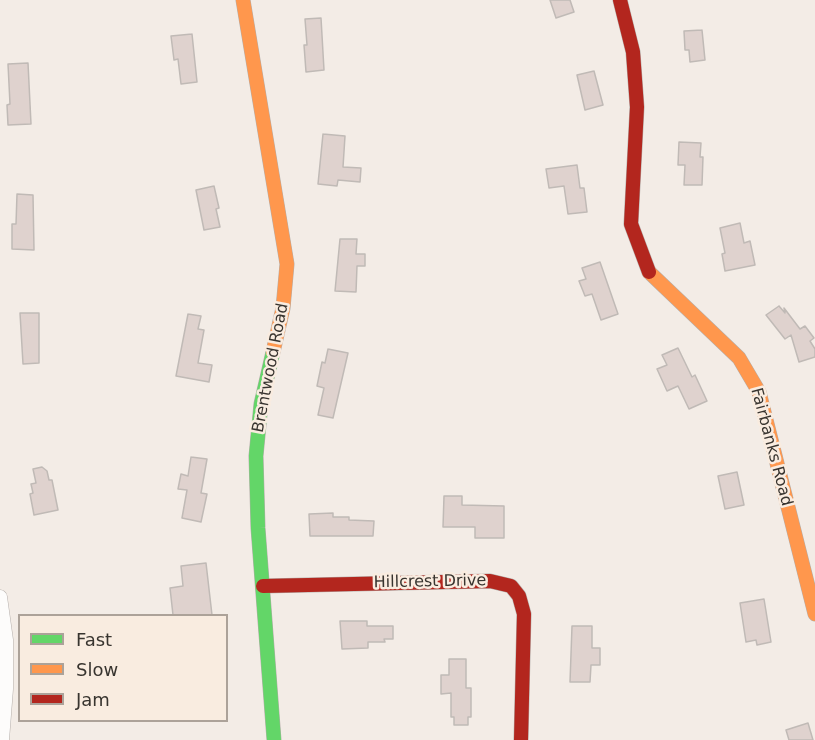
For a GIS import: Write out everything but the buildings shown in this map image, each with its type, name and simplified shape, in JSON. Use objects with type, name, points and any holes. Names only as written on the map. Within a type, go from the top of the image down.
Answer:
[{"type":"street","name":"Brentwood Road","points":[[243,0],[287,264],[285,297],[261,404],[256,491],[274,740]]},
{"type":"street","name":"Fairbanks Road","points":[[620,0],[633,52],[637,107],[631,225],[650,274],[740,358],[759,392],[815,614]]},
{"type":"street","name":"Hillcrest Drive","points":[[262,586],[490,580],[512,586],[521,601],[524,614],[521,740]]},
{"type":"street","points":[[0,597],[6,640],[6,688],[2,740]]},
{"type":"traffic: fast","points":[[273,352],[261,404],[256,456],[258,528],[274,740]]},
{"type":"traffic: slow","points":[[243,0],[287,264],[283,308],[273,352]]},
{"type":"traffic: slow","points":[[649,272],[739,358],[759,392],[815,614]]},
{"type":"traffic: jam","points":[[620,0],[633,52],[637,107],[631,224],[649,272]]},
{"type":"traffic: jam","points":[[263,586],[490,581],[511,586],[519,596],[524,614],[521,740]]}]
